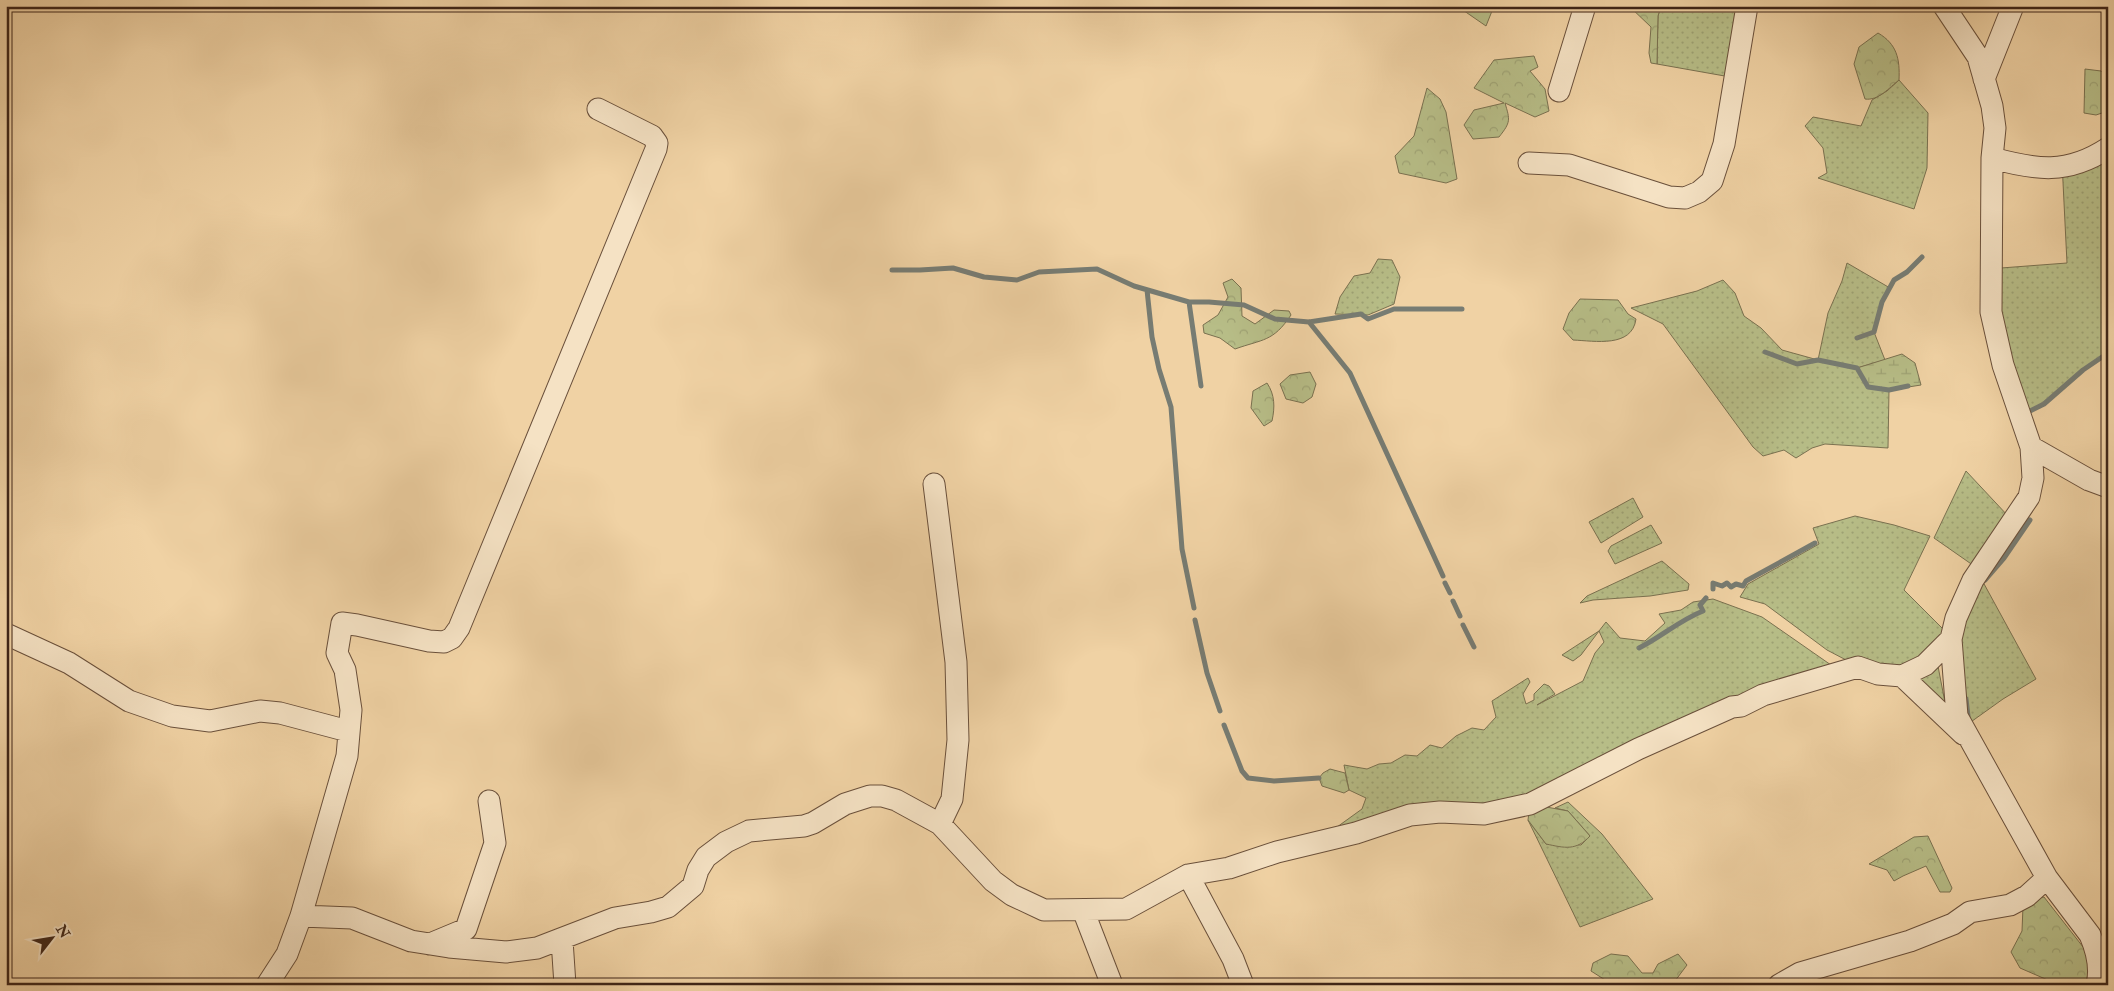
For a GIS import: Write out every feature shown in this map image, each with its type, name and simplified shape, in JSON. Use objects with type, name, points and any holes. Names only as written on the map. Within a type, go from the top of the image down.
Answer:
[{"type":"street","points":[[1559,91],[1584,6]]},
{"type":"street","points":[[1529,163],[1569,165],[1668,197],[1685,198],[1699,192],[1712,180],[1724,144],[1747,6]]},
{"type":"street","points":[[1944,6],[1978,57],[1992,106],[1995,128],[1992,158],[1991,312],[2003,365],[2031,447],[2033,478],[2029,497],[1973,580],[1956,618],[1951,639],[1957,716],[2047,878],[2090,935],[2101,942],[2097,985]]},
{"type":"street","points":[[1984,79],[2013,6]]},
{"type":"street","points":[[267,985],[287,954],[347,756],[351,710],[345,670],[337,653],[342,623],[429,641],[444,642],[452,638],[459,628],[656,149],[657,143],[652,136],[598,108]]},
{"type":"street","points":[[1992,158],[2021,166],[2055,168],[2088,161],[2108,148]]},
{"type":"street","points":[[2031,447],[2089,480],[2108,487]]},
{"type":"street","points":[[934,484],[956,662],[958,740],[952,799],[940,824]]},
{"type":"street","points":[[6,634],[69,663],[129,701],[172,716],[210,721],[260,711],[280,712],[348,731]]},
{"type":"street","points":[[300,916],[352,918],[411,941],[430,944],[506,952],[537,948],[562,940],[615,918],[652,912],[668,907],[693,886],[698,870],[706,857],[726,842],[749,831],[804,826],[813,823],[845,804],[870,796],[882,796],[896,800],[940,824],[993,882],[1012,895],[1044,910],[1126,909],[1188,875],[1229,868],[1278,852],[1356,833],[1410,815],[1440,812],[1484,814],[1515,809],[1530,804],[1638,749],[1763,695],[1858,667],[1878,674],[1902,676],[1925,665],[1951,639]]},
{"type":"street","points":[[1902,676],[1967,738]]},
{"type":"street","points":[[430,944],[466,929],[495,843],[489,801]]},
{"type":"street","points":[[1188,875],[1233,959],[1243,985]]},
{"type":"street","points":[[1768,985],[1778,985],[1800,973],[1910,941],[1953,924],[1970,912],[2010,905],[2027,896],[2047,878]]},
{"type":"street","points":[[1083,910],[1112,985]]},
{"type":"street","points":[[562,940],[565,985]]},
{"type":"green space","points":[[1432,6],[1457,6],[1432,10]]},
{"type":"green space","points":[[1457,6],[1494,6],[1486,26]]},
{"type":"green space","points":[[1629,6],[1661,6],[1658,16],[1657,64],[1651,63],[1649,53],[1651,27]]},
{"type":"green space","points":[[1661,6],[1749,6],[1736,78],[1657,64],[1658,16]]},
{"type":"green space","points":[[1878,33],[1889,42],[1896,53],[1899,65],[1899,80],[1879,96],[1865,99],[1854,64],[1859,47]]},
{"type":"green space","points":[[1534,56],[1538,67],[1530,71],[1545,89],[1549,111],[1535,117],[1505,103],[1508,121],[1506,128],[1499,137],[1473,139],[1464,125],[1474,110],[1504,103],[1474,88],[1494,60]]},
{"type":"green space","points":[[2085,69],[2101,71],[2108,77],[2105,112],[2096,115],[2084,113]]},
{"type":"green space","points":[[1899,80],[1928,113],[1927,168],[1914,209],[1818,178],[1827,173],[1823,148],[1805,126],[1813,117],[1861,126],[1872,100],[1887,91]]},
{"type":"green space","points":[[1427,88],[1440,99],[1446,112],[1457,179],[1446,183],[1399,173],[1395,156],[1414,136]]},
{"type":"green space","points":[[2062,162],[2108,164],[2108,353],[2083,370],[2044,404],[2022,415],[1998,312],[2001,268],[2067,263]]},
{"type":"green space","points":[[1378,259],[1392,260],[1400,277],[1394,304],[1368,315],[1335,314],[1340,297],[1354,276],[1370,273]]},
{"type":"green space","points":[[1847,263],[1890,288],[1882,302],[1874,332],[1885,360],[1857,368],[1868,387],[1889,390],[1888,448],[1825,444],[1812,448],[1796,458],[1784,450],[1763,456],[1753,447],[1663,324],[1631,308],[1697,291],[1723,280],[1735,293],[1744,316],[1761,328],[1782,350],[1818,360],[1828,313],[1842,281]]},
{"type":"green space","points":[[1232,279],[1241,288],[1242,316],[1255,324],[1274,310],[1289,311],[1291,315],[1285,324],[1273,335],[1235,349],[1220,338],[1204,333],[1203,325],[1218,315],[1228,297],[1223,283]]},
{"type":"green space","points":[[1580,299],[1618,300],[1628,314],[1636,319],[1633,328],[1628,335],[1611,341],[1573,340],[1563,329],[1569,313]]},
{"type":"green space","points":[[1902,354],[1915,363],[1921,385],[1889,390],[1868,387],[1857,368]]},
{"type":"green space","points":[[1310,372],[1316,384],[1312,397],[1303,403],[1286,399],[1280,384],[1290,375]]},
{"type":"green space","points":[[1267,383],[1274,401],[1274,411],[1272,421],[1264,426],[1251,408],[1253,391]]},
{"type":"green space","points":[[1966,471],[2009,517],[1977,568],[1934,538]]},
{"type":"green space","points":[[1633,498],[1643,517],[1601,543],[1589,522]]},
{"type":"green space","points":[[1855,516],[1930,536],[1904,590],[1944,630],[1925,657],[1900,670],[1848,661],[1827,650],[1765,604],[1740,597],[1748,584],[1819,544],[1813,528]]},
{"type":"green space","points":[[1651,525],[1662,543],[1615,564],[1608,551],[1611,546]]},
{"type":"green space","points":[[1662,561],[1689,584],[1688,590],[1580,603],[1587,596]]},
{"type":"green space","points":[[1983,582],[2036,679],[2003,699],[1968,724],[1961,663],[1962,623]]},
{"type":"green space","points":[[1713,599],[1762,617],[1831,665],[1569,791],[1337,827],[1362,809],[1366,798],[1349,790],[1344,765],[1367,769],[1379,764],[1391,763],[1405,755],[1417,756],[1430,745],[1442,748],[1456,736],[1472,728],[1484,730],[1496,717],[1492,701],[1528,678],[1530,682],[1523,694],[1526,704],[1534,700],[1534,694],[1544,684],[1549,686],[1555,694],[1537,705],[1583,681],[1595,653],[1604,642],[1599,631],[1606,622],[1620,638],[1645,641],[1665,623],[1659,614],[1681,610],[1693,602]]},
{"type":"green space","points":[[1599,631],[1581,655],[1573,661],[1562,655]]},
{"type":"green space","points":[[1937,661],[1947,713],[1914,677]]},
{"type":"green space","points":[[1330,769],[1345,773],[1349,790],[1344,793],[1322,786],[1319,778]]},
{"type":"green space","points":[[1568,802],[1602,834],[1653,899],[1580,927],[1528,820],[1546,844],[1581,845],[1590,836],[1568,811],[1555,808]]},
{"type":"green space","points":[[1530,804],[1568,811],[1590,836],[1580,844],[1570,847],[1546,844],[1528,820]]},
{"type":"green space","points":[[1928,836],[1952,888],[1950,892],[1940,892],[1926,866],[1894,881],[1887,870],[1869,864],[1914,837]]},
{"type":"green space","points":[[2044,897],[2087,952],[2090,967],[2085,985],[2051,985],[2050,981],[2020,968],[2011,952],[2022,931],[2023,906],[2031,899]]},
{"type":"green space","points":[[1611,954],[1628,956],[1642,973],[1653,973],[1658,964],[1678,954],[1687,965],[1672,985],[1613,985],[1591,971],[1593,963]]},
{"type":"waterway","points":[[1857,338],[1874,332],[1882,302],[1894,280],[1907,272],[1922,257]]},
{"type":"waterway","points":[[892,270],[953,268],[984,277],[1017,280],[1039,272],[1097,269],[1134,286],[1189,302],[1244,305],[1275,319],[1309,322],[1361,314],[1368,319],[1394,309],[1462,309]]},
{"type":"waterway","points":[[1147,290],[1152,337],[1159,369],[1171,407],[1182,549],[1194,608]]},
{"type":"waterway","points":[[1189,302],[1201,386]]},
{"type":"waterway","points":[[1309,322],[1350,373],[1443,576]]},
{"type":"waterway","points":[[1765,352],[1797,364],[1818,360],[1857,368],[1868,387],[1889,390],[1908,386]]},
{"type":"waterway","points":[[2030,411],[2044,404],[2083,370],[2108,353]]},
{"type":"waterway","points":[[1985,580],[2004,558],[2030,520]]},
{"type":"waterway","points":[[1713,589],[1713,583],[1722,586],[1727,583],[1731,587],[1736,584],[1743,586],[1746,581],[1815,543]]},
{"type":"waterway","points":[[1445,583],[1450,593]]},
{"type":"waterway","points":[[1639,648],[1686,619],[1703,611],[1700,605],[1706,598]]},
{"type":"waterway","points":[[1453,601],[1460,616]]},
{"type":"waterway","points":[[1195,620],[1207,673],[1220,711]]},
{"type":"waterway","points":[[1463,625],[1474,647]]},
{"type":"waterway","points":[[1966,699],[1968,716]]},
{"type":"waterway","points":[[1224,725],[1242,771],[1248,778],[1274,781],[1319,778]]}]
